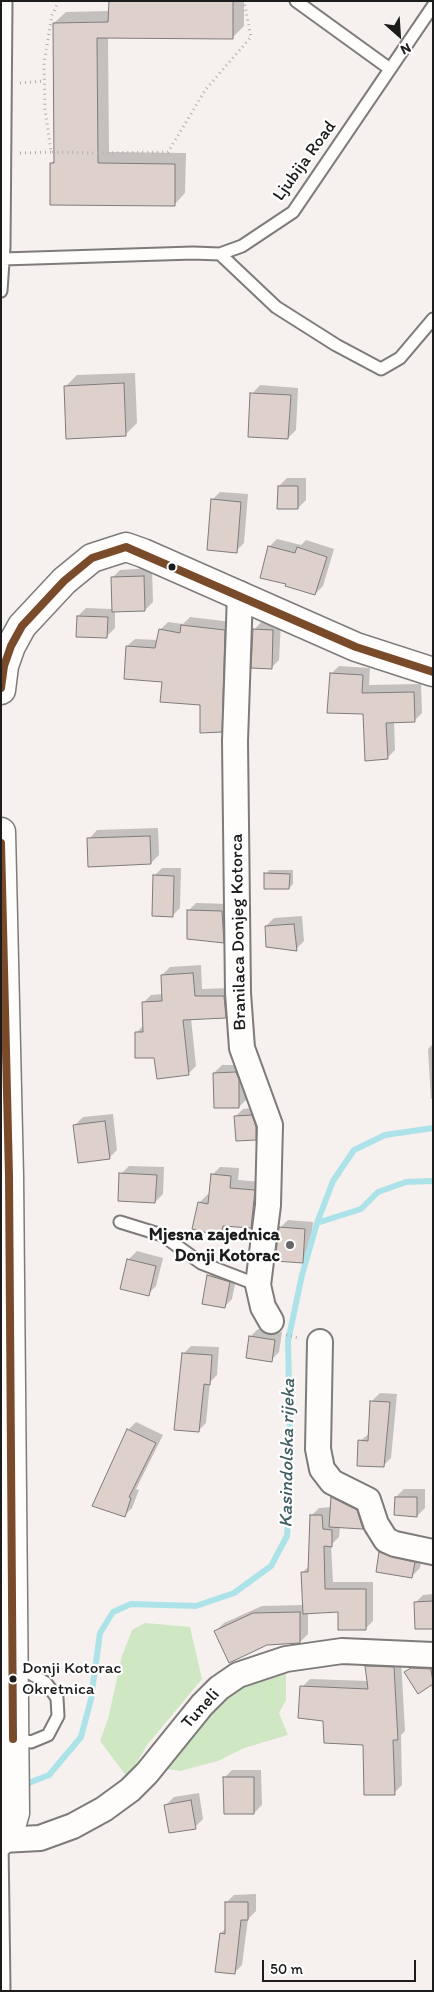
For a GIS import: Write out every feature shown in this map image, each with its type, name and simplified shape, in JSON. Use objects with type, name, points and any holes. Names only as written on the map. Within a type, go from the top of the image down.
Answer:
[{"type":"street","points":[[1,690],[4,666],[11,646],[22,626],[64,581],[92,558],[126,547],[240,594],[356,647],[433,672]]},
{"type":"street","name":"Branilaca Donjeg Kotorca","points":[[240,594],[236,741],[238,993],[242,1048],[270,1125],[268,1204],[258,1284],[263,1306],[277,1328]]},
{"type":"street","points":[[1,832],[9,1176],[14,1770],[14,1813],[11,1827],[2,1840]]},
{"type":"street","points":[[310,1340],[318,1449],[322,1469],[332,1482],[368,1500],[376,1524],[386,1540],[395,1544],[433,1552]]},
{"type":"street","name":"Tuneli","points":[[2,1840],[40,1838],[73,1826],[104,1809],[130,1790],[148,1773],[202,1705],[219,1688],[238,1675],[286,1659],[342,1651],[433,1655]]},
{"type":"lane","points":[[1,291],[6,1]]},
{"type":"lane","points":[[296,1],[390,69]]},
{"type":"lane","name":"Ljubija Road","points":[[3,259],[186,253],[220,254],[242,246],[293,212],[433,6]]},
{"type":"lane","points":[[220,254],[276,307],[381,369],[400,358],[433,319]]},
{"type":"lane","points":[[120,1222],[162,1234],[201,1263],[258,1284]]},
{"type":"lane","points":[[12,1663],[46,1683],[57,1698],[58,1716],[48,1735],[31,1742],[13,1739]]},
{"type":"lane","points":[[2,1840],[4,1991]]},
{"type":"path","points":[[52,152],[45,108],[44,63],[52,15],[59,1]]},
{"type":"path","points":[[15,154],[45,152],[168,152],[206,89],[251,37],[244,1]]},
{"type":"path","points":[[14,83],[44,82]]},
{"type":"path","points":[[277,1328],[310,1340]]},
{"type":"green space","points":[[145,1623],[190,1627],[202,1679],[147,1745],[128,1778],[100,1741],[108,1719],[122,1656],[132,1630]]},
{"type":"green space","points":[[286,1666],[286,1700],[279,1713],[288,1735],[244,1748],[218,1761],[180,1771],[167,1769],[170,1753],[221,1694]]},
{"type":"building","points":[[109,1],[233,1],[233,39],[97,38],[98,163],[175,164],[175,206],[50,205],[50,163],[54,163],[53,23],[108,22]]},
{"type":"building","points":[[124,383],[126,436],[66,439],[64,386]]},
{"type":"building","points":[[250,393],[291,395],[288,439],[248,437]]},
{"type":"building","points":[[278,486],[298,486],[298,509],[277,509]]},
{"type":"building","points":[[211,499],[241,502],[237,553],[207,550]]},
{"type":"building","points":[[268,546],[295,553],[297,547],[327,557],[315,595],[285,586],[286,584],[260,578]]},
{"type":"building","points":[[144,576],[145,611],[112,612],[111,577]]},
{"type":"building","points":[[77,616],[108,617],[107,638],[76,637]]},
{"type":"building","points":[[181,625],[225,630],[222,732],[200,733],[200,705],[160,702],[162,682],[124,679],[126,646],[155,648],[159,629],[180,633]]},
{"type":"building","points":[[253,629],[273,630],[272,669],[251,668]]},
{"type":"building","points":[[330,673],[363,675],[362,693],[414,692],[415,722],[386,723],[388,759],[365,761],[363,714],[327,713]]},
{"type":"building","points":[[150,836],[151,864],[88,867],[87,838]]},
{"type":"building","points":[[264,873],[290,874],[289,889],[264,889]]},
{"type":"building","points":[[153,875],[174,876],[173,917],[152,916]]},
{"type":"building","points":[[187,910],[222,911],[224,943],[187,939]]},
{"type":"building","points":[[294,924],[297,951],[266,947],[265,926]]},
{"type":"building","points":[[193,973],[195,996],[224,996],[226,1018],[183,1020],[189,1075],[157,1079],[154,1058],[135,1058],[135,1032],[143,1032],[142,1002],[162,1001],[161,975]]},
{"type":"building","points":[[236,1072],[239,1080],[239,1108],[214,1108],[213,1073]]},
{"type":"building","points":[[252,1115],[256,1127],[256,1140],[236,1141],[234,1116]]},
{"type":"building","points":[[105,1121],[110,1159],[78,1163],[73,1125]]},
{"type":"building","points":[[119,1173],[157,1175],[155,1203],[118,1201]]},
{"type":"building","points":[[211,1174],[231,1176],[230,1188],[255,1190],[251,1228],[223,1226],[220,1236],[192,1229],[198,1202],[208,1204]]},
{"type":"building","name":"Mjesna zajednica Donji Kotorac","points":[[279,1227],[305,1229],[303,1263],[275,1261]]},
{"type":"building","points":[[127,1259],[156,1266],[149,1296],[120,1289]]},
{"type":"building","points":[[207,1275],[230,1282],[225,1308],[202,1304]]},
{"type":"building","points":[[249,1336],[275,1340],[272,1362],[246,1358]]},
{"type":"building","points":[[182,1353],[212,1355],[210,1385],[204,1384],[199,1432],[174,1430]]},
{"type":"building","points":[[370,1401],[390,1402],[384,1467],[357,1466],[358,1440],[368,1441]]},
{"type":"building","points":[[127,1429],[156,1443],[129,1497],[131,1498],[125,1517],[92,1506]]},
{"type":"building","points":[[331,1497],[357,1510],[363,1529],[329,1527]]},
{"type":"building","points":[[395,1497],[417,1497],[417,1517],[394,1515]]},
{"type":"building","points":[[310,1515],[322,1515],[323,1529],[332,1530],[332,1547],[324,1546],[325,1589],[366,1589],[366,1630],[338,1630],[338,1612],[303,1614],[301,1572],[308,1572]]},
{"type":"building","points":[[379,1552],[415,1562],[412,1578],[376,1572]]},
{"type":"building","points":[[433,1601],[433,1629],[415,1629],[414,1602]]},
{"type":"building","points":[[300,1612],[300,1643],[267,1645],[229,1663],[214,1631],[253,1613]]},
{"type":"building","points":[[365,1666],[394,1667],[398,1740],[393,1740],[395,1795],[364,1795],[363,1745],[324,1743],[323,1721],[298,1718],[300,1686],[368,1689]]},
{"type":"building","points":[[411,1668],[431,1669],[433,1684],[418,1694],[404,1672]]},
{"type":"building","points":[[223,1777],[254,1777],[254,1814],[224,1814]]},
{"type":"building","points":[[191,1800],[196,1829],[169,1833],[164,1805]]},
{"type":"building","points":[[225,1902],[248,1902],[248,1920],[241,1920],[235,1974],[215,1972],[220,1933],[225,1934]]},
{"type":"waterway","name":"Kasindolska rijeka","points":[[21,1786],[49,1775],[81,1737],[91,1699],[100,1633],[113,1612],[131,1604],[196,1606],[234,1593],[271,1566],[287,1536],[291,1481],[288,1341],[302,1275],[317,1223],[333,1181],[354,1150],[385,1135],[433,1128]]},
{"type":"waterway","points":[[317,1223],[361,1209],[378,1192],[406,1182],[433,1181]]},
{"type":"transit line","points":[[1,688],[4,666],[11,646],[22,626],[64,581],[92,558],[126,547],[356,647],[433,672]]},
{"type":"transit line","points":[[1,843],[9,1176],[13,1739]]},
{"type":"place","name":"Mjesna zajednica Donji Kotorac","points":[[290,1245]]},
{"type":"place","name":"Donji Kotorac Okretnica","points":[[13,1679]]}]
